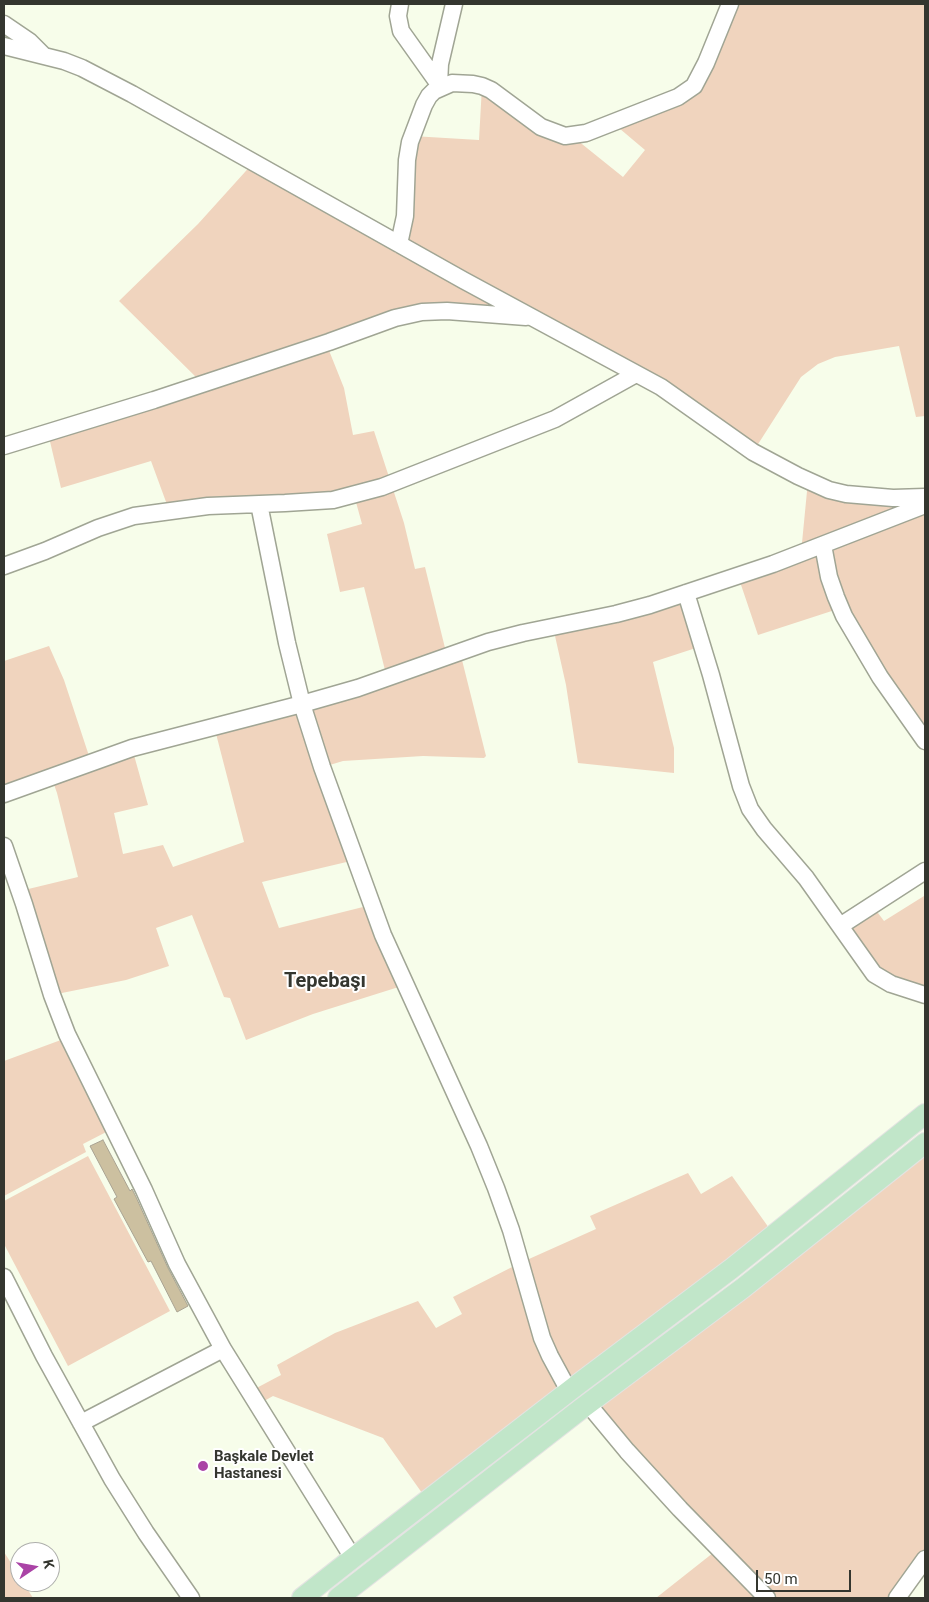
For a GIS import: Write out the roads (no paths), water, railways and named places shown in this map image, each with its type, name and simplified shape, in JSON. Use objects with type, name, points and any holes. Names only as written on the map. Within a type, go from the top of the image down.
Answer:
[{"type":"main road","points":[[302,1598],[569,1391],[732,1269],[925,1114]]},
{"type":"main road","points":[[338,1598],[588,1404],[743,1288],[925,1143]]},
{"type":"street","points":[[400,4],[398,16],[401,31],[439,85]]},
{"type":"street","points":[[439,85],[440,64],[454,4]]},
{"type":"street","points":[[399,244],[405,216],[407,160],[410,142],[428,96],[439,85],[462,83],[482,86],[491,90],[541,127],[566,136],[586,133],[678,97],[694,86],[700,78],[730,4]]},
{"type":"street","points":[[4,24],[29,41],[44,56]]},
{"type":"street","points":[[4,46],[82,68],[132,94],[636,374],[687,405],[753,452],[798,476],[829,490],[846,494],[893,498],[925,496]]},
{"type":"street","points":[[4,446],[154,400],[395,318],[422,312],[447,310],[534,318]]},
{"type":"street","points":[[4,566],[98,528],[134,516],[208,506],[333,500],[391,484],[555,419],[636,374]]},
{"type":"street","points":[[259,504],[287,643],[302,704],[355,860],[383,935],[479,1146],[511,1230],[542,1338],[569,1391]]},
{"type":"street","points":[[4,794],[132,748],[302,704],[388,678],[488,642],[616,614],[686,593],[773,564],[925,505]]},
{"type":"street","points":[[823,545],[830,577],[844,616],[880,677],[925,741]]},
{"type":"street","points":[[686,593],[746,800],[756,818],[806,878],[874,974],[891,984],[925,995]]},
{"type":"street","points":[[4,846],[52,995],[67,1034],[144,1190],[177,1264],[223,1349],[353,1558]]},
{"type":"street","points":[[840,926],[925,871]]},
{"type":"street","points":[[4,1277],[80,1422],[146,1533],[191,1598]]},
{"type":"street","points":[[80,1422],[223,1349]]},
{"type":"street","points":[[588,1404],[627,1451],[674,1502],[767,1598]]},
{"type":"street","points":[[896,1598],[923,1567]]},
{"type":"place","name":"Başkale Devlet Hastanesi","points":[[203,1466]]},
{"type":"district","name":"Tepebaşı","points":[[325,982]]}]
